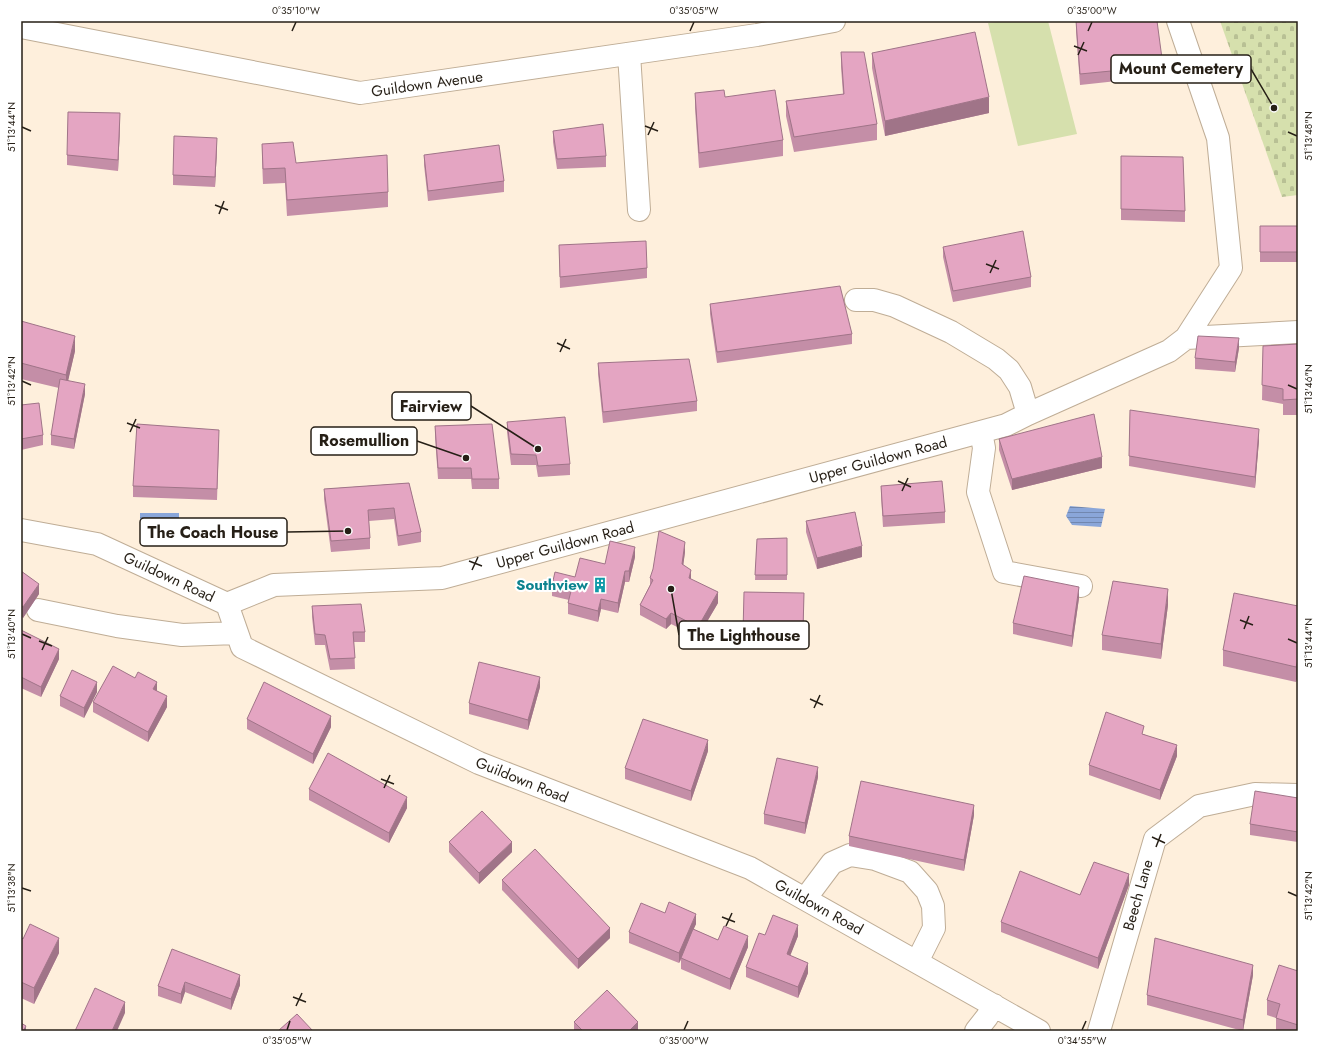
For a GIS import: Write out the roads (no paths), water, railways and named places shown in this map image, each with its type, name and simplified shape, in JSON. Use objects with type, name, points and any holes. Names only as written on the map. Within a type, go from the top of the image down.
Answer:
[{"type":"street","name":"Guildown Avenue","points":[[21,27],[360,94],[757,35],[834,21]]},
{"type":"street","name":"Upper Guildown Road","points":[[227,604],[274,585],[442,578],[1006,425],[1170,351],[1186,338],[1231,268],[1218,138],[1178,21]]},
{"type":"street","points":[[629,54],[639,210]]},
{"type":"street","points":[[856,300],[874,300],[902,309],[951,332],[996,359],[1009,370],[1020,387],[1028,414]]},
{"type":"street","points":[[1186,338],[1298,332]]},
{"type":"street","points":[[981,432],[984,448],[978,492],[1004,572],[1081,586]]},
{"type":"street","name":"Guildown Road","points":[[21,530],[97,544],[227,604],[242,647],[479,763],[750,868],[1039,1031]]},
{"type":"street","points":[[38,610],[117,626],[182,635],[237,633]]},
{"type":"street","name":"Beech Lane","points":[[1099,1031],[1155,839],[1200,806],[1256,794],[1298,795]]},
{"type":"street","points":[[805,899],[832,863],[850,856],[875,859],[910,872],[927,891],[933,906],[934,928],[917,962]]},
{"type":"street","points":[[976,1031],[994,1005]]},
{"type":"water","points":[[1070,506],[1105,509],[1101,527],[1072,525],[1066,516]]},
{"type":"water","points":[[140,513],[179,513],[179,527],[140,526]]},
{"type":"place","name":"Mount Cemetery","points":[[1274,108]]},
{"type":"place","name":"Fairview","points":[[538,449]]},
{"type":"place","name":"Rosemullion","points":[[466,458]]},
{"type":"place","name":"The Coach House","points":[[348,531]]},
{"type":"place","name":"Southview","points":[[600,585]]},
{"type":"place","name":"The Lighthouse","points":[[671,589]]}]
